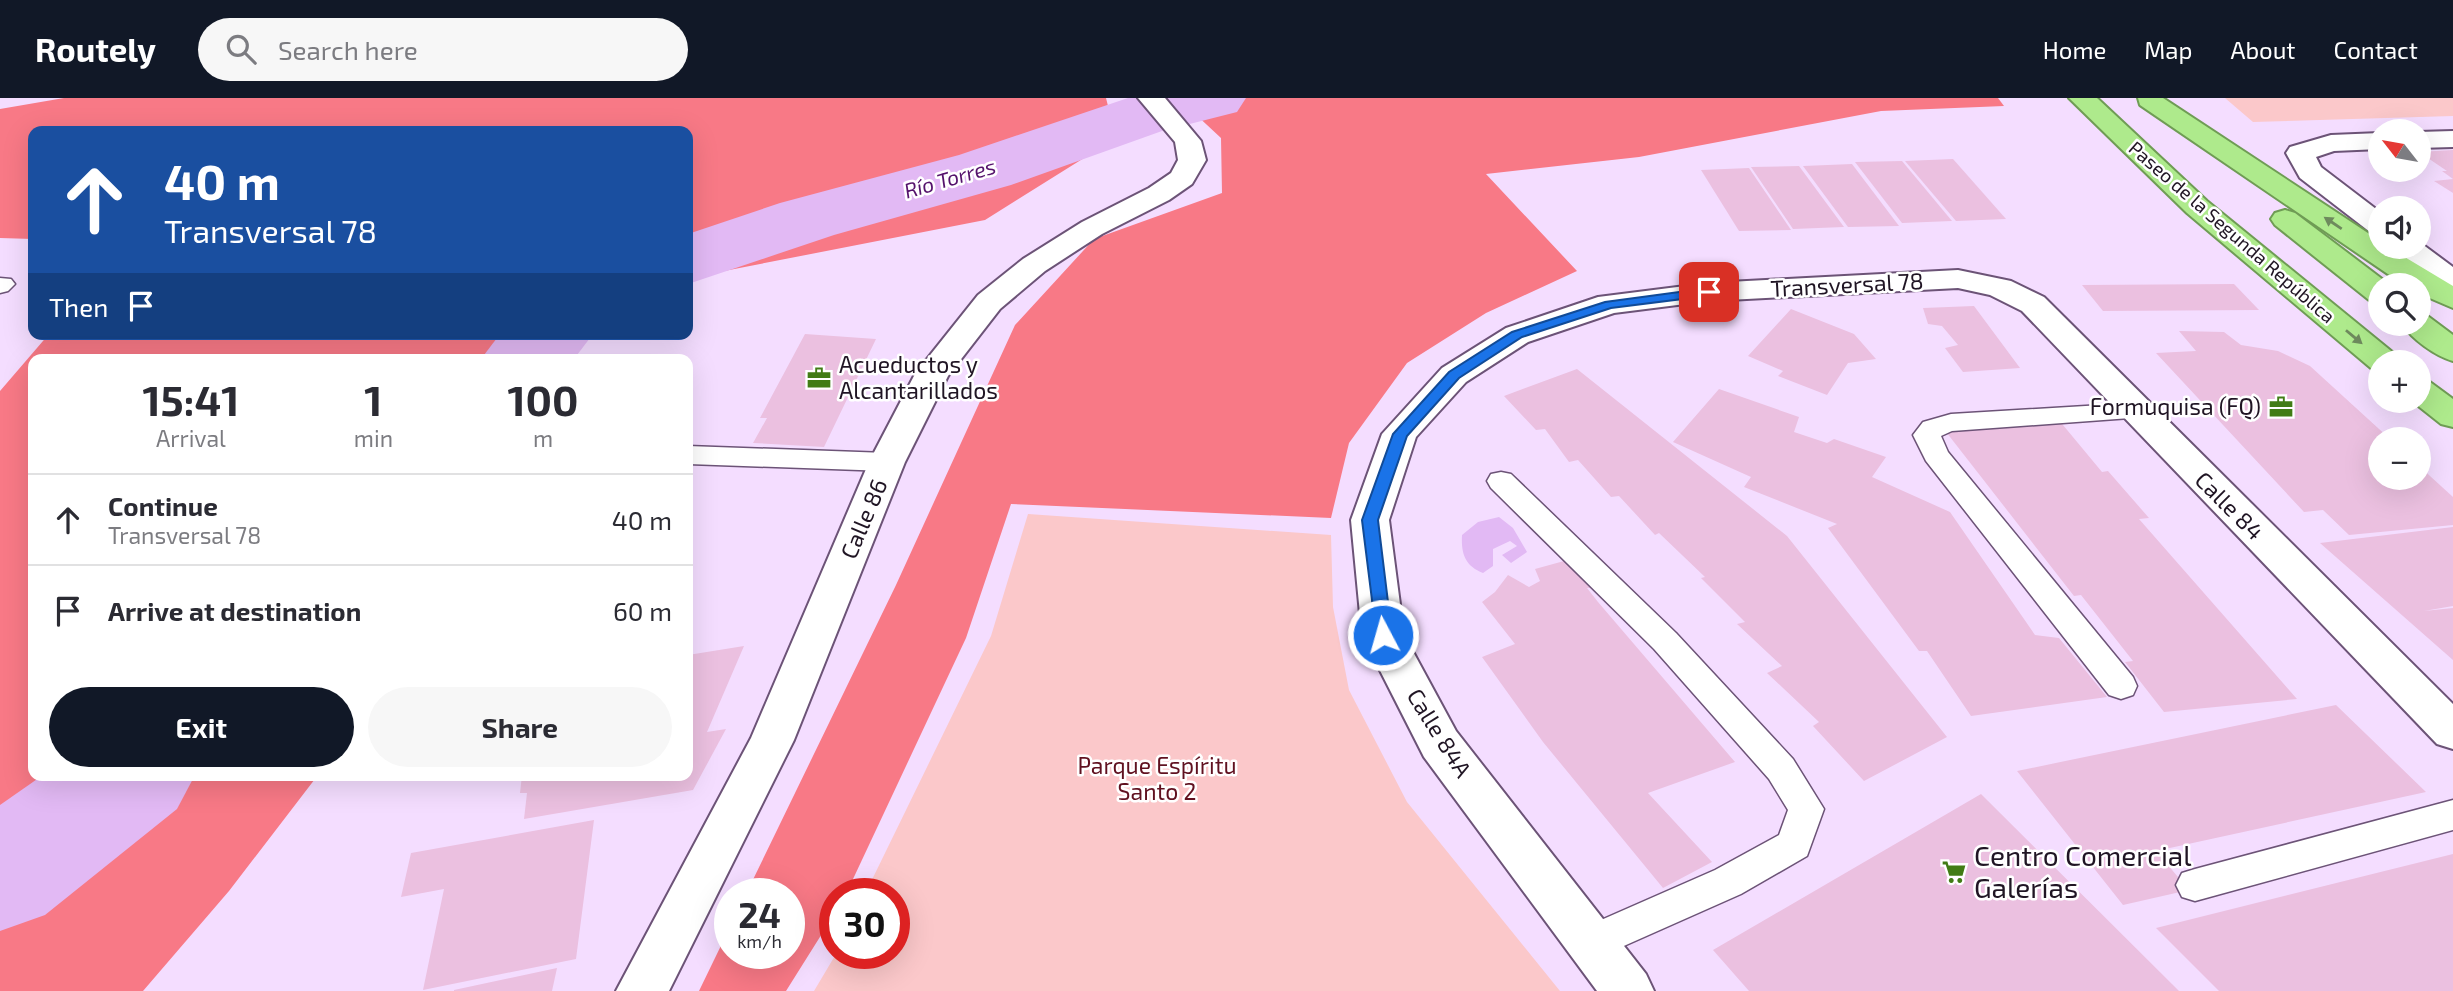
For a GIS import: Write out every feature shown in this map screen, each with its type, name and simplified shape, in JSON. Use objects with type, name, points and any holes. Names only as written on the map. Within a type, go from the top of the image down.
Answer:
[{"type":"highway","name":"Paseo de la Segunda República","points":[[2082,98],[2197,207],[2370,350]]},
{"type":"highway","name":"Paseo de la Segunda República","points":[[2148,99],[2268,205],[2368,284]]},
{"type":"highway","points":[[2148,99],[2415,278],[2453,299]]},
{"type":"highway","points":[[2431,334],[2453,351]]},
{"type":"highway","points":[[2431,399],[2453,416]]},
{"type":"street","name":"Calle 86","points":[[642,991],[772,740],[887,462],[932,374],[989,302],[1034,265],[1080,235],[1160,194],[1182,178],[1192,160],[1188,141],[1151,98]]},
{"type":"street","points":[[2431,140],[2453,139]]},
{"type":"street","points":[[2368,142],[2331,143],[2301,153],[2310,172],[2368,217]]},
{"type":"street","points":[[2423,259],[2453,282]]},
{"type":"street","name":"Transversal 78","points":[[1401,434],[1454,375],[1517,335],[1609,304],[1709,292],[1958,279],[2000,288]]},
{"type":"street","name":"Calle 84","points":[[2000,288],[2033,304],[2135,411],[2453,732]]},
{"type":"street","name":"Calle 84A","points":[[1401,434],[1370,520],[1383,635],[1440,744],[1628,991]]},
{"type":"lane","points":[[2121,686],[1936,455],[1927,435],[1933,428],[1951,423],[2135,411]]},
{"type":"lane","points":[[693,455],[887,462]]},
{"type":"lane","points":[[1501,481],[1664,641],[1782,769],[1806,809],[1794,845],[1728,882],[1590,943]]},
{"type":"lane","points":[[2195,885],[2453,815]]},
{"type":"green space","points":[[2225,98],[2453,98],[2453,116],[2253,122]]},
{"type":"green space","name":"Parque Espíritu Santo 2","points":[[1028,514],[1331,535],[1333,607],[1349,690],[1407,802],[1560,991],[814,991],[827,969],[910,969],[910,878],[873,878],[991,636]]},
{"type":"shaded area","points":[[64,98],[1106,98],[1116,138],[985,220],[693,277],[693,126],[28,126],[28,239],[0,238],[0,109]]},
{"type":"shaded area","points":[[1178,98],[1998,98],[2004,106],[1881,111],[1639,157],[1486,174],[1577,271],[1486,313],[1407,363],[1349,443],[1331,518],[1011,504],[966,638],[854,878],[819,878],[819,938],[805,961],[805,878],[754,878],[896,585],[1015,325],[1094,239],[1222,193],[1221,138]]},
{"type":"shaded area","points":[[44,340],[510,340],[490,354],[32,354]]},
{"type":"shaded area","points":[[28,358],[28,781],[313,781],[229,891],[143,991],[0,991],[0,391]]},
{"type":"shaded area","points":[[1499,517],[1513,528],[1527,552],[1511,563],[1502,555],[1517,546],[1510,541],[1493,549],[1493,566],[1483,573],[1465,559],[1462,535],[1478,522]]},
{"type":"shaded area","points":[[714,960],[714,969],[800,969],[786,991],[699,991]]},
{"type":"building","points":[[2453,150],[2453,179],[2442,171],[2447,171],[2431,160],[2431,151]]},
{"type":"building","points":[[1953,159],[2006,219],[1956,221],[1905,161]]},
{"type":"building","points":[[1902,161],[1952,221],[1902,223],[1855,162]]},
{"type":"building","points":[[1852,164],[1899,226],[1848,227],[1803,166]]},
{"type":"building","points":[[1799,166],[1844,227],[1793,229],[1751,167]]},
{"type":"building","points":[[1749,168],[1791,230],[1739,231],[1701,170]]},
{"type":"building","points":[[2453,179],[2453,193],[2434,181]]},
{"type":"building","points":[[2234,284],[2259,310],[2103,311],[2082,285]]},
{"type":"building","points":[[1974,306],[2020,368],[1963,372],[1945,348],[1958,345],[1942,326],[1928,324],[1923,308]]},
{"type":"building","points":[[1791,309],[1854,334],[1876,359],[1848,363],[1827,395],[1778,376],[1783,371],[1748,356]]},
{"type":"building","name":"Formuquisa (FQ)","points":[[2179,331],[2224,332],[2241,345],[2278,351],[2310,366],[2377,427],[2368,427],[2368,490],[2431,490],[2431,477],[2453,497],[2453,525],[2349,535],[2323,510],[2304,512],[2156,353],[2196,351]]},
{"type":"building","name":"Acueductos y Alcantarillados","points":[[805,334],[876,339],[824,447],[753,443],[767,418],[760,418]]},
{"type":"building","points":[[1577,369],[1787,536],[1947,737],[1864,781],[1813,726],[1819,722],[1767,673],[1782,666],[1737,624],[1745,622],[1701,578],[1705,577],[1659,533],[1655,535],[1619,496],[1611,497],[1578,460],[1569,462],[1545,429],[1536,430],[1504,396]]},
{"type":"building","points":[[1719,389],[1799,417],[1794,432],[1827,443],[1834,439],[1886,457],[1872,477],[1950,512],[2035,635],[2059,638],[2107,697],[1971,716],[1927,651],[1919,651],[1828,528],[1837,524],[1744,487],[1751,477],[1673,442]]},
{"type":"building","points":[[2058,419],[2102,472],[2108,471],[2149,518],[2139,519],[2297,699],[2164,712],[2125,662],[2133,661],[2081,595],[2074,596],[1943,428]]},
{"type":"building","points":[[2453,527],[2453,606],[2424,611],[2453,608],[2453,660],[2320,543]]},
{"type":"building","points":[[1564,561],[1579,576],[1590,575],[1596,588],[1587,588],[1735,762],[1648,793],[1712,862],[1663,888],[1543,742],[1482,657],[1515,644],[1482,602],[1495,592],[1508,575],[1529,587],[1540,581],[1535,569]]},
{"type":"building","points":[[744,646],[707,732],[726,729],[693,790],[524,819],[527,793],[520,793],[521,781],[693,781],[693,654]]},
{"type":"building","points":[[2336,705],[2426,792],[2156,851],[2189,890],[2123,905],[2017,771]]},
{"type":"building","name":"Centro Comercial Galerías","points":[[1981,794],[2179,991],[1749,991],[1713,950]]},
{"type":"building","points":[[594,820],[576,959],[423,990],[444,889],[401,897],[411,853]]},
{"type":"building","points":[[2453,854],[2453,991],[2219,991],[2156,928]]},
{"type":"building","points":[[557,968],[552,991],[454,991],[454,990]]},
{"type":"waterway","name":"Río Torres","points":[[693,258],[807,219],[985,170],[1138,116],[1213,98]]},
{"type":"waterway","name":"Río Torres","points":[[529,354],[545,340]]},
{"type":"waterway","name":"Río Torres","points":[[0,876],[127,781]]},
{"type":"place","name":"Acueductos y Alcantarillados","points":[[819,378]]},
{"type":"place","name":"Formuquisa (FQ)","points":[[2281,407]]},
{"type":"place","name":"Centro Comercial Galerías","points":[[1954,872]]},
{"type":"route","points":[[1383,635],[1370,520],[1401,434],[1454,375],[1517,335],[1609,304],[1709,292]]}]
